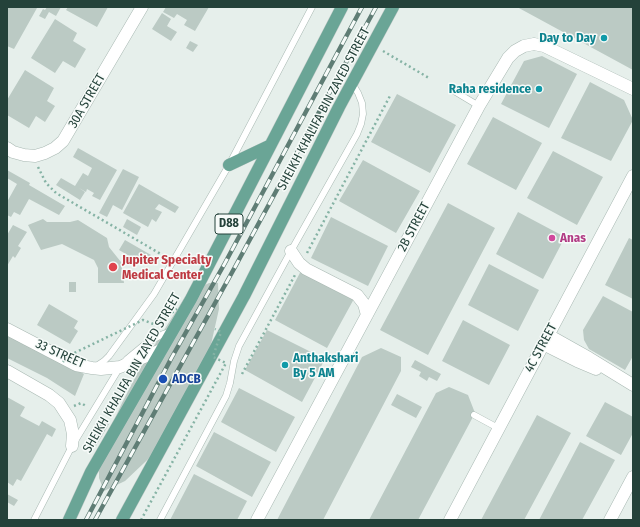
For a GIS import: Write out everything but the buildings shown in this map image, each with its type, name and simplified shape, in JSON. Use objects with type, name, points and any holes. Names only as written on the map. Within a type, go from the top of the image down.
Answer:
[{"type":"main road","name":"SHEIKH KHALIFA BIN ZAYED STREET","points":[[69,520],[91,472],[191,299],[342,7]]},
{"type":"main road","name":"SHEIKH KHALIFA BIN ZAYED STREET","points":[[122,520],[244,296],[352,83],[393,7]]},
{"type":"main road","points":[[229,165],[269,146]]},
{"type":"street","name":"30A STREET","points":[[35,156],[55,148],[63,141],[142,7]]},
{"type":"street","name":"2B STREET","points":[[257,520],[480,106],[508,58],[515,51],[524,46],[534,44],[544,46],[633,89]]},
{"type":"street","points":[[7,148],[13,152],[35,156]]},
{"type":"street","name":"4C STREET","points":[[450,520],[633,176]]},
{"type":"street","points":[[291,251],[295,258],[306,269],[357,295],[364,304],[367,315]]},
{"type":"street","name":"33 STREET","points":[[7,329],[76,364],[92,368],[101,369],[120,367],[161,350]]},
{"type":"street","points":[[545,339],[585,365],[612,373],[633,385]]},
{"type":"street","points":[[7,371],[49,395],[59,403],[70,420],[73,434],[72,446]]},
{"type":"street","points":[[613,518],[633,477]]},
{"type":"lane","points":[[92,368],[104,362],[154,294],[229,165],[312,7]]},
{"type":"lane","points":[[160,520],[226,396],[239,346],[291,251],[353,144],[361,124],[363,114],[362,103],[352,83]]},
{"type":"lane","points":[[454,91],[480,106]]},
{"type":"lane","points":[[34,520],[72,446],[120,367],[144,345],[173,330]]},
{"type":"lane","points":[[474,415],[498,428]]},
{"type":"path","points":[[373,46],[430,78]]},
{"type":"path","points":[[242,375],[391,94]]},
{"type":"path","points":[[35,156],[38,170],[46,183],[56,193],[173,261]]},
{"type":"path","points":[[63,362],[68,356],[143,320],[156,325],[177,309]]},
{"type":"path","points":[[141,520],[226,363],[213,357],[221,332],[216,329]]},
{"type":"railway","points":[[86,520],[172,357],[225,263],[362,7]]},
{"type":"railway","points":[[95,520],[235,267],[376,7]]},
{"type":"place","name":"Day to Day","points":[[604,38]]},
{"type":"place","name":"Raha residence","points":[[539,89]]},
{"type":"place","name":"Anas","points":[[552,238]]},
{"type":"place","name":"Jupiter Specialty Medical Center","points":[[113,267]]},
{"type":"place","name":"Anthakshari By 5 AM","points":[[285,365]]},
{"type":"place","name":"ADCB","points":[[163,379]]}]
